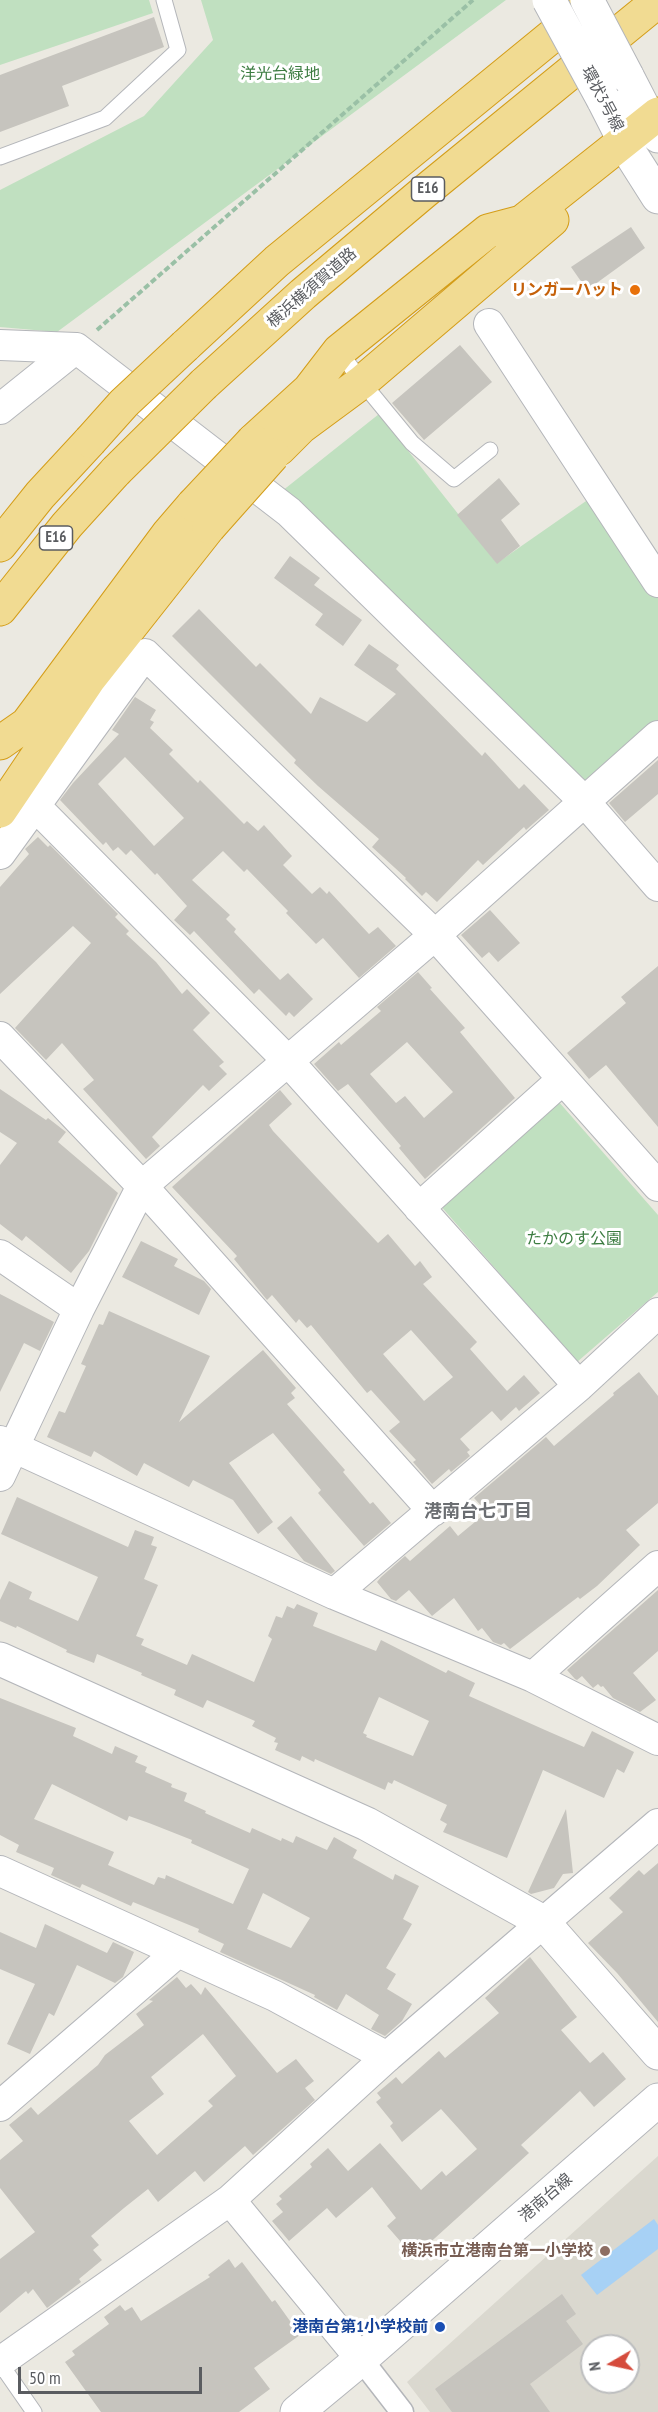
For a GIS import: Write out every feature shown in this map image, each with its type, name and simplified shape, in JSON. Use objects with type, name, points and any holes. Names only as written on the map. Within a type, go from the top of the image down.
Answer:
[{"type":"highway","name":"E16","points":[[0,545],[40,495],[124,404],[277,261],[595,0]]},
{"type":"highway","name":"横浜横須賀道路","points":[[0,609],[67,525],[116,471],[204,384],[303,294],[658,1]]},
{"type":"highway","points":[[0,811],[201,516],[263,448],[339,351],[488,231],[522,222],[647,134]]},
{"type":"highway","points":[[263,448],[300,427],[362,382],[532,235],[608,177],[647,134]]},
{"type":"highway","points":[[0,743],[27,724],[168,534],[201,516]]},
{"type":"street","name":"環状3号線","points":[[549,0],[603,99],[647,134]]},
{"type":"street","name":"環状3号線","points":[[588,0],[627,76],[647,134],[658,197]]},
{"type":"street","points":[[489,324],[658,582]]},
{"type":"street","points":[[0,345],[76,348],[289,512],[584,801],[658,886]]},
{"type":"street","points":[[0,409],[76,348]]},
{"type":"street","points":[[0,854],[145,654],[435,935],[658,1186]]},
{"type":"street","points":[[0,1476],[7,1444],[141,1186],[435,935],[658,736]]},
{"type":"street","points":[[36,806],[287,1060],[579,1386]]},
{"type":"street","points":[[0,1037],[141,1186],[433,1510]]},
{"type":"street","points":[[419,1208],[562,1079]]},
{"type":"street","points":[[0,1256],[79,1309]]},
{"type":"street","points":[[334,1594],[579,1386],[658,1313]]},
{"type":"street","points":[[7,1444],[334,1594],[533,1677],[658,1740]]},
{"type":"street","points":[[533,1677],[658,1566]]},
{"type":"street","points":[[0,1659],[367,1824],[543,1922],[658,2053]]},
{"type":"street","points":[[0,2363],[230,2200],[387,2057],[658,1824]]},
{"type":"street","points":[[3,1881],[178,1952],[275,1995],[387,2057]]},
{"type":"street","points":[[6,2093],[178,1952]]},
{"type":"street","name":"港南台線","points":[[297,2412],[361,2360],[658,2100]]},
{"type":"street","points":[[230,2200],[402,2412]]},
{"type":"lane","points":[[0,157],[105,118],[178,50],[164,0]]},
{"type":"lane","points":[[339,351],[412,443],[454,479],[490,450]]},
{"type":"lane","points":[[0,2363],[34,2412]]},
{"type":"path","points":[[76,348],[472,0]]},
{"type":"shaded area","name":"横浜市立港南台第一小学校","points":[[658,2156],[658,2412],[430,2412],[407,2382]]},
{"type":"green space","points":[[0,0],[149,0],[153,13],[0,65]]},
{"type":"green space","name":"洋光台緑地","points":[[201,0],[506,0],[57,332],[0,327],[0,190],[144,116],[213,40]]},
{"type":"green space","points":[[379,414],[497,563],[599,492],[658,582],[658,736],[584,801],[272,499]]},
{"type":"green space","name":"たかのす公園","points":[[558,1101],[658,1215],[658,1292],[577,1362],[439,1204]]},
{"type":"water","points":[[654,2219],[658,2225],[658,2249],[597,2295],[581,2275]]},
{"type":"building","points":[[154,17],[164,47],[62,86],[69,106],[0,132],[0,75]]},
{"type":"building","points":[[631,227],[645,248],[587,290],[571,267]]},
{"type":"building","points":[[460,345],[492,382],[424,440],[392,403]]},
{"type":"building","points":[[499,478],[520,504],[501,520],[520,546],[497,564],[457,515]]},
{"type":"building","points":[[290,556],[320,578],[314,585],[362,620],[343,646],[315,625],[323,614],[274,578]]},
{"type":"building","points":[[199,609],[256,667],[260,663],[311,714],[320,697],[367,722],[396,694],[354,665],[369,644],[399,665],[396,669],[482,756],[485,752],[519,789],[524,784],[549,810],[526,830],[524,827],[483,865],[478,860],[437,902],[426,892],[422,896],[372,847],[379,839],[294,763],[296,760],[172,636]]},
{"type":"building","points":[[135,697],[156,710],[150,720],[154,722],[150,728],[173,750],[169,754],[198,783],[200,780],[244,824],[247,821],[258,831],[264,825],[292,856],[283,865],[312,894],[320,887],[327,894],[329,891],[369,934],[378,927],[396,946],[359,978],[323,938],[316,944],[247,869],[244,872],[223,851],[192,880],[230,915],[226,919],[236,929],[234,932],[280,980],[288,973],[313,999],[294,1017],[289,1012],[286,1016],[259,989],[254,994],[194,931],[190,935],[174,920],[187,906],[157,873],[155,875],[131,850],[126,855],[118,847],[113,851],[106,842],[103,845],[60,800],[119,734],[112,730]],"holes":[[[125,757],[184,818],[154,846],[98,784]]]},
{"type":"building","points":[[658,760],[658,794],[625,822],[609,803]]},
{"type":"building","points":[[38,837],[48,847],[50,845],[118,914],[115,917],[129,931],[126,934],[156,962],[182,994],[187,989],[210,1013],[193,1030],[224,1062],[219,1066],[227,1074],[209,1091],[203,1085],[152,1137],[160,1146],[146,1159],[83,1089],[94,1080],[62,1043],[46,1060],[15,1028],[91,943],[73,926],[0,994],[0,887],[29,854],[25,849]]},
{"type":"building","points":[[490,910],[520,943],[498,962],[489,952],[482,958],[461,935]]},
{"type":"building","points":[[658,966],[658,1127],[606,1065],[589,1079],[567,1053],[626,1003],[621,997]]},
{"type":"building","points":[[418,972],[465,1028],[460,1032],[515,1098],[425,1179],[399,1148],[401,1146],[348,1084],[338,1091],[314,1064],[339,1042],[341,1045],[381,1011],[377,1007]],"holes":[[[407,1042],[453,1092],[424,1118],[405,1096],[396,1103],[370,1074]]]},
{"type":"building","points":[[0,1089],[46,1120],[48,1118],[66,1132],[58,1142],[118,1193],[89,1251],[71,1273],[26,1236],[22,1241],[0,1224],[0,1165],[17,1143],[0,1132]]},
{"type":"building","points":[[280,1090],[292,1104],[269,1125],[273,1131],[378,1243],[388,1234],[415,1266],[420,1261],[432,1277],[423,1284],[477,1342],[470,1349],[507,1391],[524,1375],[540,1393],[519,1411],[516,1407],[501,1421],[492,1411],[460,1439],[470,1450],[467,1452],[470,1456],[451,1472],[449,1469],[432,1484],[413,1462],[416,1460],[389,1431],[400,1422],[371,1390],[367,1393],[311,1325],[307,1328],[299,1319],[296,1323],[272,1295],[267,1300],[234,1259],[237,1256],[172,1187]],"holes":[[[411,1330],[453,1377],[424,1401],[383,1354]]]},
{"type":"building","points":[[141,1241],[178,1259],[174,1266],[204,1281],[211,1289],[199,1315],[122,1277]]},
{"type":"building","points":[[0,1294],[54,1322],[40,1351],[24,1343],[0,1392]]},
{"type":"building","points":[[109,1311],[210,1356],[179,1422],[263,1350],[296,1388],[291,1393],[295,1398],[287,1404],[345,1470],[343,1472],[370,1504],[373,1502],[391,1523],[364,1546],[318,1493],[321,1490],[273,1433],[229,1463],[273,1522],[258,1534],[233,1500],[193,1480],[189,1487],[144,1463],[137,1476],[94,1451],[91,1457],[47,1437],[59,1411],[65,1413],[86,1366],[81,1364],[99,1324],[103,1325]]},
{"type":"building","points":[[639,1372],[658,1396],[658,1503],[626,1530],[640,1545],[597,1586],[580,1599],[578,1597],[510,1649],[504,1643],[501,1645],[493,1642],[482,1628],[478,1631],[454,1598],[432,1616],[409,1590],[396,1601],[391,1599],[377,1582],[381,1577],[405,1556],[410,1561],[450,1526],[458,1536],[487,1512],[474,1498],[546,1437],[554,1446]]},
{"type":"building","points":[[17,1497],[128,1547],[135,1530],[154,1537],[151,1545],[157,1547],[144,1579],[158,1585],[136,1636],[144,1639],[141,1645],[187,1665],[192,1654],[254,1682],[272,1639],[268,1636],[276,1616],[282,1618],[287,1606],[294,1609],[297,1604],[318,1613],[313,1626],[376,1651],[381,1640],[446,1673],[448,1670],[475,1683],[469,1696],[545,1730],[584,1747],[592,1731],[634,1752],[624,1773],[617,1769],[604,1798],[543,1770],[507,1858],[443,1832],[447,1824],[440,1820],[447,1805],[394,1780],[392,1784],[388,1782],[385,1790],[315,1759],[314,1762],[302,1756],[300,1761],[275,1750],[278,1743],[274,1742],[276,1738],[252,1726],[255,1721],[207,1700],[203,1708],[174,1695],[176,1690],[141,1675],[142,1673],[97,1654],[94,1663],[66,1652],[67,1650],[17,1626],[16,1628],[0,1621],[0,1600],[9,1581],[32,1592],[29,1599],[78,1621],[98,1577],[1,1534]],"holes":[[[379,1697],[429,1721],[413,1756],[366,1737],[367,1735],[363,1733]]]},
{"type":"building","points":[[291,1516],[335,1571],[331,1574],[304,1561],[277,1528]]},
{"type":"building","points":[[658,1590],[658,1651],[633,1673],[656,1700],[640,1712],[613,1698],[603,1686],[598,1684],[593,1688],[582,1676],[577,1680],[567,1670]]},
{"type":"building","points":[[0,1698],[76,1728],[73,1736],[112,1754],[115,1746],[138,1756],[135,1762],[147,1767],[145,1772],[187,1793],[184,1801],[206,1811],[205,1813],[250,1833],[252,1828],[281,1841],[282,1838],[293,1843],[296,1836],[327,1850],[334,1837],[357,1850],[353,1858],[393,1880],[395,1874],[419,1886],[403,1919],[412,1924],[386,1968],[396,1974],[387,1989],[412,2004],[402,2021],[385,2036],[371,2029],[379,2015],[346,1994],[337,2010],[314,1997],[315,1995],[220,1952],[224,1944],[198,1932],[199,1929],[133,1902],[131,1906],[82,1884],[80,1888],[51,1875],[54,1868],[16,1852],[19,1845],[0,1835]],"holes":[[[52,1784],[127,1821],[129,1816],[149,1823],[192,1840],[191,1843],[249,1869],[233,1904],[166,1875],[165,1879],[158,1877],[154,1885],[108,1865],[114,1852],[34,1819]],[[263,1893],[310,1918],[291,1948],[247,1929]]]},
{"type":"building","points":[[566,1809],[573,1873],[563,1874],[554,1888],[531,1894],[528,1892]]},
{"type":"building","points":[[658,1863],[658,2022],[617,1973],[588,1943],[623,1912],[609,1898],[639,1870],[644,1875]]},
{"type":"building","points":[[45,1924],[107,1953],[113,1942],[134,1952],[123,1977],[115,1983],[77,1965],[54,2016],[49,2013],[30,2054],[7,2044],[35,1984],[0,1969],[0,1932],[36,1948]]},
{"type":"building","points":[[530,1957],[577,2017],[561,2030],[590,2063],[603,2052],[626,2079],[594,2107],[580,2091],[521,2145],[529,2153],[414,2257],[387,2226],[396,2218],[372,2187],[336,2218],[327,2208],[289,2241],[272,2221],[283,2212],[276,2204],[282,2199],[279,2196],[312,2167],[310,2164],[328,2148],[348,2171],[380,2143],[421,2190],[442,2171],[446,2176],[477,2149],[441,2109],[402,2142],[390,2126],[393,2123],[376,2102],[381,2098],[377,2093],[396,2077],[402,2084],[439,2051],[445,2058],[499,2013],[485,1998]]},
{"type":"building","points":[[177,1977],[186,1988],[191,1984],[201,1995],[205,1987],[277,2073],[296,2059],[314,2081],[305,2088],[315,2100],[253,2155],[245,2146],[204,2182],[195,2171],[158,2202],[148,2189],[91,2236],[99,2245],[93,2250],[102,2260],[79,2279],[81,2282],[47,2308],[33,2289],[28,2294],[26,2291],[0,2313],[0,2259],[35,2232],[0,2188],[0,2160],[23,2141],[9,2125],[31,2107],[38,2115],[98,2065],[105,2055],[144,2025],[136,2014],[153,2001],[149,2000]],"holes":[[[203,2034],[236,2076],[208,2101],[213,2106],[157,2155],[129,2121],[164,2094],[151,2077]]]},
{"type":"building","points":[[229,2259],[235,2268],[242,2262],[272,2302],[275,2300],[300,2335],[254,2368],[270,2389],[239,2412],[101,2412],[65,2362],[75,2355],[72,2351],[109,2324],[104,2317],[120,2305],[125,2311],[132,2307],[141,2321],[210,2277],[208,2275]]},
{"type":"building","points":[[562,2294],[576,2314],[566,2321],[580,2340],[580,2346],[530,2384],[550,2412],[452,2412],[435,2389]]},
{"type":"place","name":"リンガーハット","points":[[635,290]]},
{"type":"place","name":"横浜市立港南台第一小学校","points":[[605,2251]]},
{"type":"place","name":"港南台第1小学校前","points":[[440,2327]]},
{"type":"district","name":"港南台七丁目","points":[[478,1512]]}]
